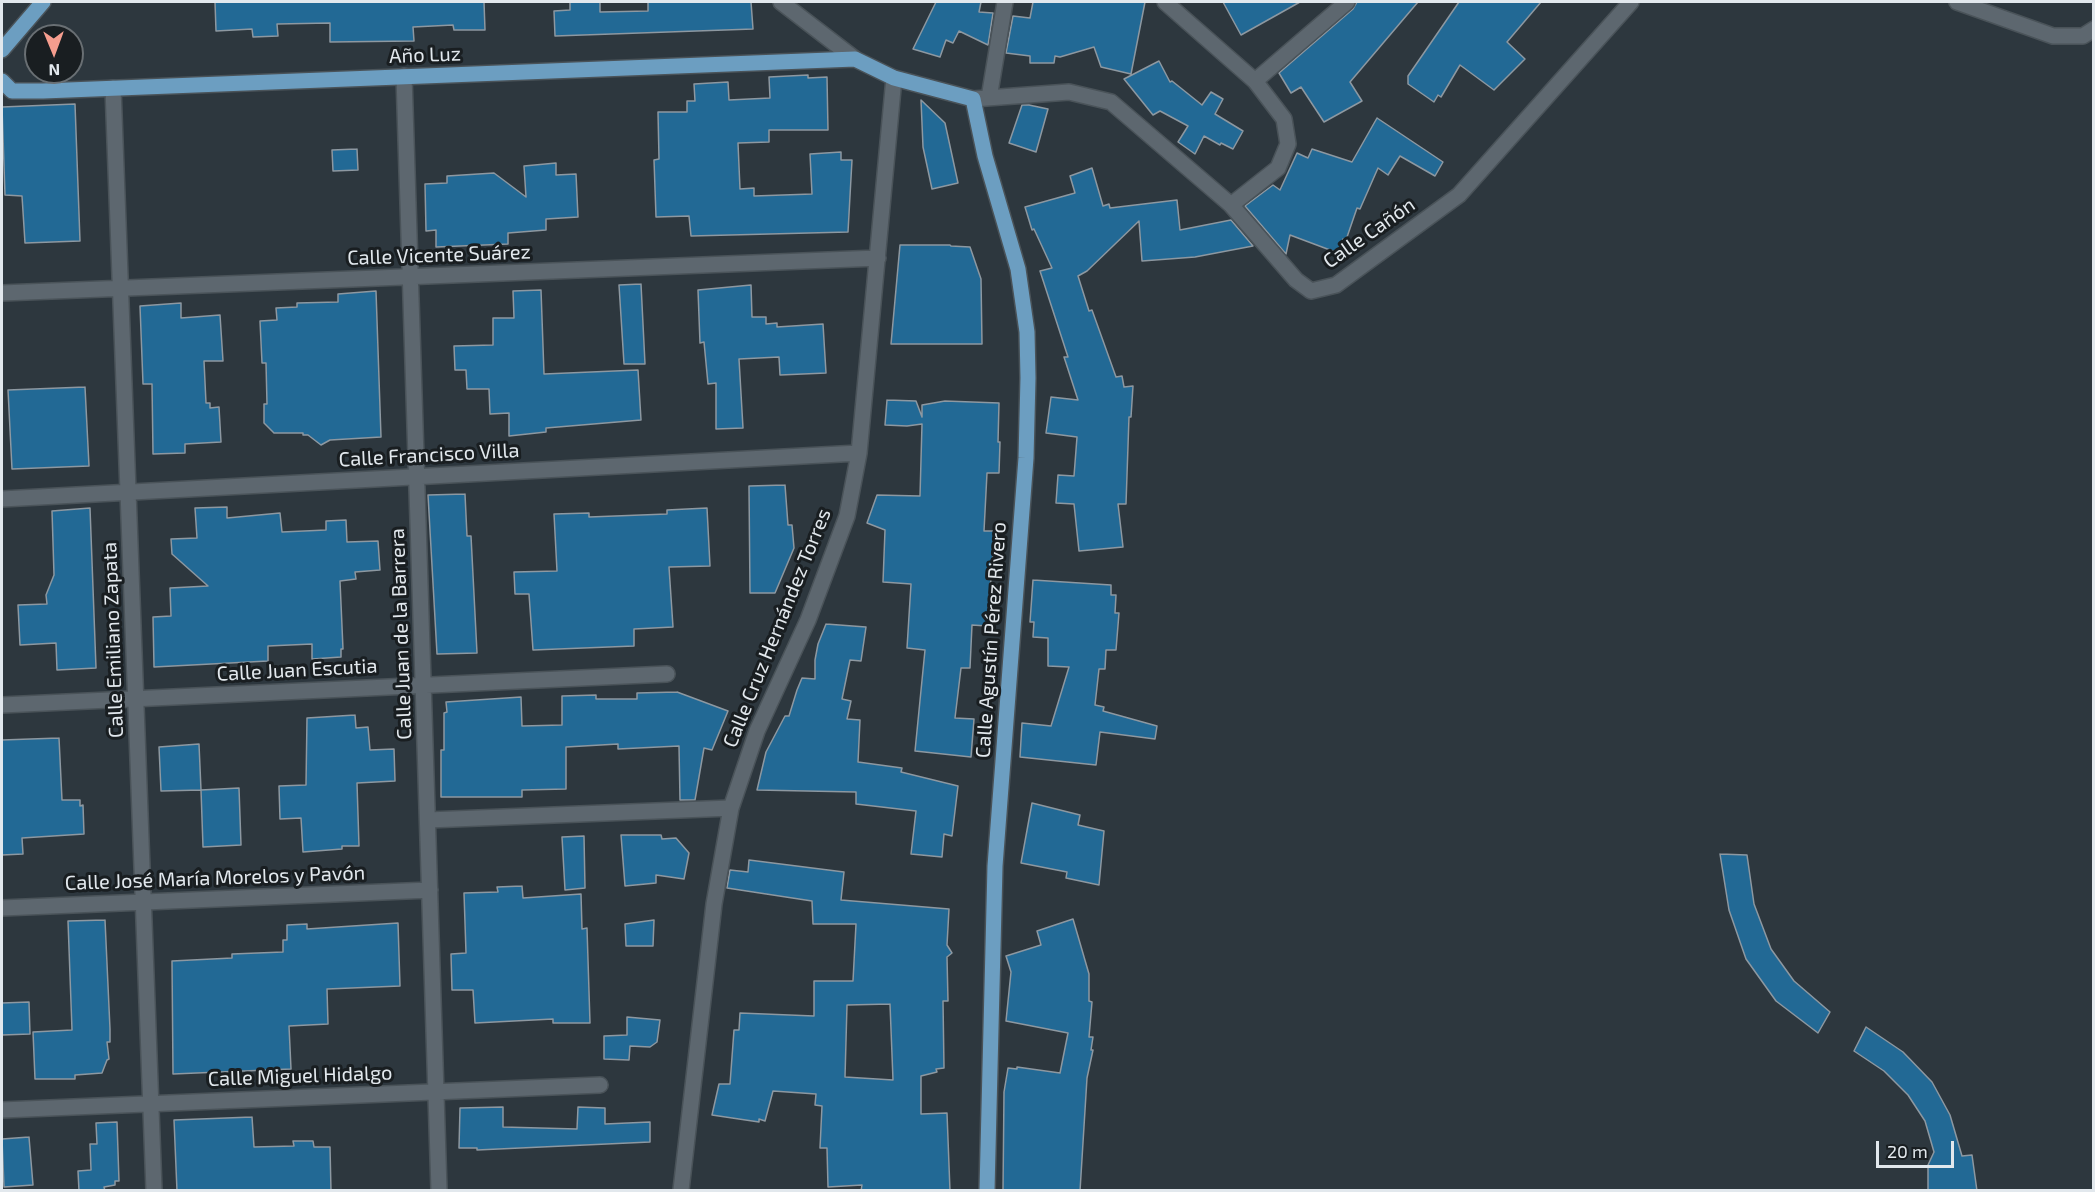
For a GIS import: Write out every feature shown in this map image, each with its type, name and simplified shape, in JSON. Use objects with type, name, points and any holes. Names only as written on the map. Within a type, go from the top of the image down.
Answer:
[{"type":"main road","points":[[2,50],[43,2]]},
{"type":"main road","points":[[855,58],[894,78],[973,99]]},
{"type":"main road","name":"Año Luz","points":[[2,81],[12,91],[42,92],[855,58]]},
{"type":"main road","name":"Calle Agustín Pérez Rivero","points":[[973,99],[986,156],[1018,269],[1027,332],[1028,378],[1026,458],[995,866],[987,1191]]},
{"type":"street","points":[[782,2],[855,58]]},
{"type":"street","points":[[989,98],[1005,2]]},
{"type":"street","points":[[1165,2],[1255,81],[1284,119],[1287,144],[1278,168],[1231,205]]},
{"type":"street","points":[[1255,81],[1347,2]]},
{"type":"street","name":"Calle Cañón","points":[[973,99],[1069,92],[1111,102],[1231,205],[1296,280],[1311,291],[1336,285],[1459,195],[1631,2]]},
{"type":"street","points":[[1957,2],[2053,36],[2083,36],[2094,29]]},
{"type":"street","name":"Calle Juan de la Barrera","points":[[404,76],[439,1191]]},
{"type":"street","name":"Calle Cruz Hernández Torres","points":[[681,1191],[714,904],[731,808],[757,730],[808,620],[847,516],[859,453],[894,78]]},
{"type":"street","name":"Calle Emiliano Zapata","points":[[113,88],[154,1191]]},
{"type":"street","name":"Calle Vicente Suárez","points":[[2,293],[878,258]]},
{"type":"street","name":"Calle Francisco Villa","points":[[2,499],[859,453]]},
{"type":"street","name":"Calle Juan Escutia","points":[[2,705],[667,674]]},
{"type":"street","points":[[428,820],[731,808]]},
{"type":"street","name":"Calle José María Morelos y Pavón","points":[[2,908],[430,890]]},
{"type":"street","name":"Calle Miguel Hidalgo","points":[[2,1110],[600,1085]]},
{"type":"building","points":[[215,2],[484,2],[485,30],[454,30],[453,25],[413,27],[414,41],[330,42],[330,23],[277,24],[278,36],[253,37],[252,29],[216,31]]},
{"type":"building","points":[[570,2],[600,2],[600,12],[648,11],[648,2],[751,2],[753,29],[555,36],[554,11],[570,10]]},
{"type":"building","points":[[936,2],[981,2],[979,12],[993,13],[988,45],[959,31],[953,43],[946,40],[940,57],[913,49]]},
{"type":"building","points":[[1033,2],[1145,2],[1131,74],[1101,67],[1094,47],[1060,57],[1055,56],[1054,63],[1030,63],[1030,56],[1006,53],[1013,16],[1030,18]]},
{"type":"building","points":[[1223,2],[1300,2],[1241,35]]},
{"type":"building","points":[[1357,2],[1418,2],[1350,82],[1362,101],[1324,122],[1301,87],[1291,93],[1279,73],[1353,9]]},
{"type":"building","points":[[1459,2],[1541,2],[1507,42],[1525,59],[1494,90],[1460,65],[1441,97],[1438,95],[1434,102],[1408,84],[1408,76]]},
{"type":"building","points":[[1159,61],[1170,82],[1172,81],[1202,105],[1211,92],[1223,99],[1215,114],[1243,131],[1233,149],[1204,136],[1195,154],[1178,142],[1188,126],[1160,111],[1153,115],[1124,79]]},
{"type":"building","points":[[808,75],[808,78],[827,77],[828,130],[769,130],[769,142],[738,143],[740,189],[754,188],[754,196],[812,194],[810,154],[841,152],[841,160],[852,160],[848,232],[691,236],[689,216],[656,217],[654,160],[659,159],[658,112],[687,112],[687,101],[695,101],[694,84],[728,82],[729,100],[770,98],[769,77]]},
{"type":"building","points":[[921,100],[945,123],[958,183],[932,189],[923,147]]},
{"type":"building","points":[[75,104],[80,241],[25,243],[22,196],[5,195],[2,107]]},
{"type":"building","points":[[1022,105],[1048,109],[1036,152],[1009,143]]},
{"type":"building","points":[[1377,118],[1443,162],[1435,176],[1400,156],[1388,175],[1378,168],[1360,209],[1357,208],[1346,240],[1343,239],[1338,253],[1290,235],[1286,254],[1245,206],[1273,185],[1280,190],[1297,153],[1308,158],[1312,149],[1352,162]]},
{"type":"building","points":[[357,149],[358,170],[333,171],[332,150]]},
{"type":"building","points":[[556,163],[556,175],[576,174],[578,217],[546,219],[546,230],[508,233],[508,244],[436,247],[436,230],[426,231],[425,184],[447,183],[447,176],[494,173],[526,197],[524,166]]},
{"type":"building","points":[[1092,168],[1103,206],[1109,204],[1110,208],[1177,200],[1180,230],[1231,220],[1253,246],[1195,257],[1142,261],[1139,221],[1087,271],[1078,276],[1089,311],[1092,310],[1116,377],[1122,376],[1124,387],[1133,386],[1131,417],[1129,417],[1126,504],[1118,504],[1123,547],[1079,551],[1074,504],[1056,503],[1058,475],[1074,476],[1077,437],[1046,433],[1051,397],[1078,400],[1064,357],[1068,357],[1040,271],[1052,268],[1034,229],[1032,230],[1025,207],[1075,193],[1070,176]]},
{"type":"building","points":[[900,245],[970,247],[981,279],[982,344],[891,344]]},
{"type":"building","points":[[641,284],[645,364],[624,364],[619,285]]},
{"type":"building","points":[[751,285],[752,317],[766,317],[766,324],[777,323],[777,327],[823,324],[826,373],[780,375],[779,357],[739,359],[743,428],[716,429],[716,383],[708,384],[704,342],[700,343],[698,290]]},
{"type":"building","points":[[541,290],[544,374],[638,370],[641,420],[546,428],[546,432],[509,436],[509,413],[490,414],[489,389],[467,389],[466,370],[455,370],[454,346],[493,345],[493,318],[514,318],[513,291]]},
{"type":"building","points":[[376,291],[381,437],[330,440],[321,445],[303,433],[274,433],[264,423],[264,404],[267,404],[266,363],[262,363],[260,321],[277,320],[276,308],[297,307],[297,303],[338,302],[338,294]]},
{"type":"building","points":[[181,303],[181,318],[220,315],[223,361],[204,361],[206,403],[210,403],[210,408],[219,407],[221,442],[185,444],[185,453],[153,454],[152,384],[143,384],[140,306]]},
{"type":"building","points":[[85,387],[89,466],[12,469],[8,390]]},
{"type":"building","points":[[887,400],[916,401],[922,417],[922,405],[945,401],[999,403],[999,473],[987,473],[984,531],[995,531],[987,626],[972,625],[970,668],[961,668],[955,718],[974,719],[971,757],[915,751],[925,650],[907,648],[911,584],[883,582],[885,530],[867,523],[877,495],[920,496],[922,424],[885,425]]},
{"type":"building","points":[[785,485],[788,525],[792,525],[794,548],[775,593],[750,593],[749,486]]},
{"type":"building","points":[[465,494],[467,536],[471,536],[477,653],[437,654],[428,495]]},
{"type":"building","points":[[227,507],[227,518],[280,513],[282,532],[326,530],[326,521],[346,520],[347,542],[378,541],[380,570],[355,572],[356,579],[340,581],[343,649],[341,649],[341,657],[312,659],[312,644],[268,646],[268,661],[154,667],[153,617],[171,616],[170,588],[208,586],[172,554],[171,539],[197,538],[195,508]]},
{"type":"building","points":[[90,508],[96,668],[57,670],[56,643],[20,645],[18,605],[47,604],[46,595],[54,575],[52,511]]},
{"type":"building","points":[[707,508],[710,566],[669,567],[673,627],[634,629],[634,646],[533,650],[529,594],[515,594],[514,572],[557,571],[554,514],[589,513],[589,517],[667,514],[667,510]]},
{"type":"building","points":[[1033,580],[1111,585],[1111,595],[1116,595],[1115,613],[1119,613],[1116,650],[1106,650],[1105,669],[1099,669],[1095,705],[1104,707],[1103,711],[1157,726],[1155,739],[1100,732],[1096,765],[1020,757],[1022,723],[1051,726],[1069,667],[1048,666],[1048,638],[1033,637],[1034,622],[1030,622]]},
{"type":"building","points":[[826,624],[866,627],[861,661],[850,660],[842,699],[851,701],[847,719],[860,720],[858,762],[902,768],[901,772],[958,786],[952,836],[944,834],[942,857],[911,854],[916,811],[856,804],[856,792],[757,790],[766,752],[785,716],[789,716],[802,678],[815,679],[818,644]]},
{"type":"building","points":[[677,692],[728,711],[712,750],[704,748],[695,800],[680,800],[679,746],[618,749],[618,744],[566,747],[566,789],[522,790],[522,797],[441,797],[441,750],[444,750],[446,702],[521,697],[522,726],[562,725],[562,696],[596,695],[596,699],[637,699],[637,693]]},
{"type":"building","points":[[355,715],[356,728],[368,727],[370,750],[394,749],[395,781],[357,783],[359,846],[342,846],[342,849],[303,852],[301,818],[280,819],[279,786],[306,785],[307,718]]},
{"type":"building","points":[[59,738],[62,800],[80,800],[80,806],[83,805],[84,834],[22,838],[23,854],[2,855],[2,740]]},
{"type":"building","points":[[199,744],[201,790],[161,791],[159,747]]},
{"type":"building","points":[[239,788],[241,845],[203,847],[201,790]]},
{"type":"building","points":[[1032,803],[1080,815],[1078,825],[1104,831],[1099,885],[1066,878],[1067,872],[1021,863]]},
{"type":"building","points":[[621,835],[661,835],[662,839],[676,838],[689,853],[684,879],[656,875],[656,883],[625,886]]},
{"type":"building","points":[[584,836],[585,888],[565,890],[562,837]]},
{"type":"building","points":[[1720,854],[1747,855],[1754,904],[1771,949],[1794,981],[1830,1012],[1818,1033],[1776,1001],[1746,959],[1729,910]]},
{"type":"building","points":[[749,860],[844,872],[841,900],[949,909],[947,945],[952,953],[947,957],[948,1001],[943,1001],[944,1068],[921,1076],[921,1114],[947,1113],[950,1191],[861,1191],[862,1185],[828,1187],[827,1148],[820,1148],[822,1106],[815,1105],[816,1094],[773,1091],[765,1121],[712,1115],[719,1084],[730,1084],[734,1030],[739,1030],[740,1013],[814,1016],[814,981],[853,981],[856,924],[813,924],[812,901],[727,888],[730,870],[748,872]],"holes":[[[890,1004],[893,1080],[845,1077],[847,1005]]]},
{"type":"building","points":[[522,886],[523,898],[581,894],[582,929],[587,928],[590,1023],[553,1023],[553,1019],[475,1023],[473,990],[452,990],[451,954],[466,953],[464,893],[498,892],[497,887]]},
{"type":"building","points":[[1073,919],[1089,974],[1089,1001],[1092,1002],[1089,1037],[1093,1037],[1091,1050],[1093,1050],[1087,1078],[1080,1191],[1003,1191],[1004,1092],[1008,1068],[1017,1069],[1017,1067],[1060,1073],[1068,1033],[1006,1021],[1011,972],[1006,956],[1041,945],[1037,931]]},
{"type":"building","points":[[105,920],[110,1029],[110,1042],[107,1042],[109,1059],[102,1073],[75,1075],[75,1079],[35,1079],[33,1032],[72,1030],[68,921]]},
{"type":"building","points":[[654,920],[653,946],[626,946],[625,924]]},
{"type":"building","points":[[398,923],[400,986],[327,989],[328,1024],[289,1026],[291,1069],[173,1074],[172,961],[232,958],[232,954],[283,952],[283,940],[287,940],[287,925],[307,924],[307,929]]},
{"type":"building","points":[[29,1002],[30,1034],[2,1035],[2,1003]]},
{"type":"building","points":[[627,1017],[660,1020],[657,1042],[650,1047],[630,1046],[629,1060],[604,1059],[604,1036],[627,1035]]},
{"type":"building","points":[[1866,1027],[1903,1052],[1932,1082],[1950,1115],[1962,1156],[1972,1155],[1977,1191],[1928,1191],[1928,1165],[1934,1152],[1925,1121],[1908,1095],[1884,1071],[1854,1051]]},
{"type":"building","points":[[503,1107],[503,1127],[577,1129],[578,1107],[605,1108],[605,1124],[650,1122],[650,1142],[477,1150],[477,1148],[459,1148],[460,1108]]},
{"type":"building","points":[[252,1117],[254,1147],[294,1146],[293,1141],[313,1141],[314,1147],[330,1147],[331,1191],[177,1191],[174,1120]]},
{"type":"building","points":[[117,1122],[119,1181],[115,1181],[115,1185],[104,1187],[105,1191],[79,1191],[78,1171],[91,1170],[90,1144],[97,1144],[96,1123]]},
{"type":"building","points":[[29,1137],[33,1185],[4,1187],[2,1139]]}]
